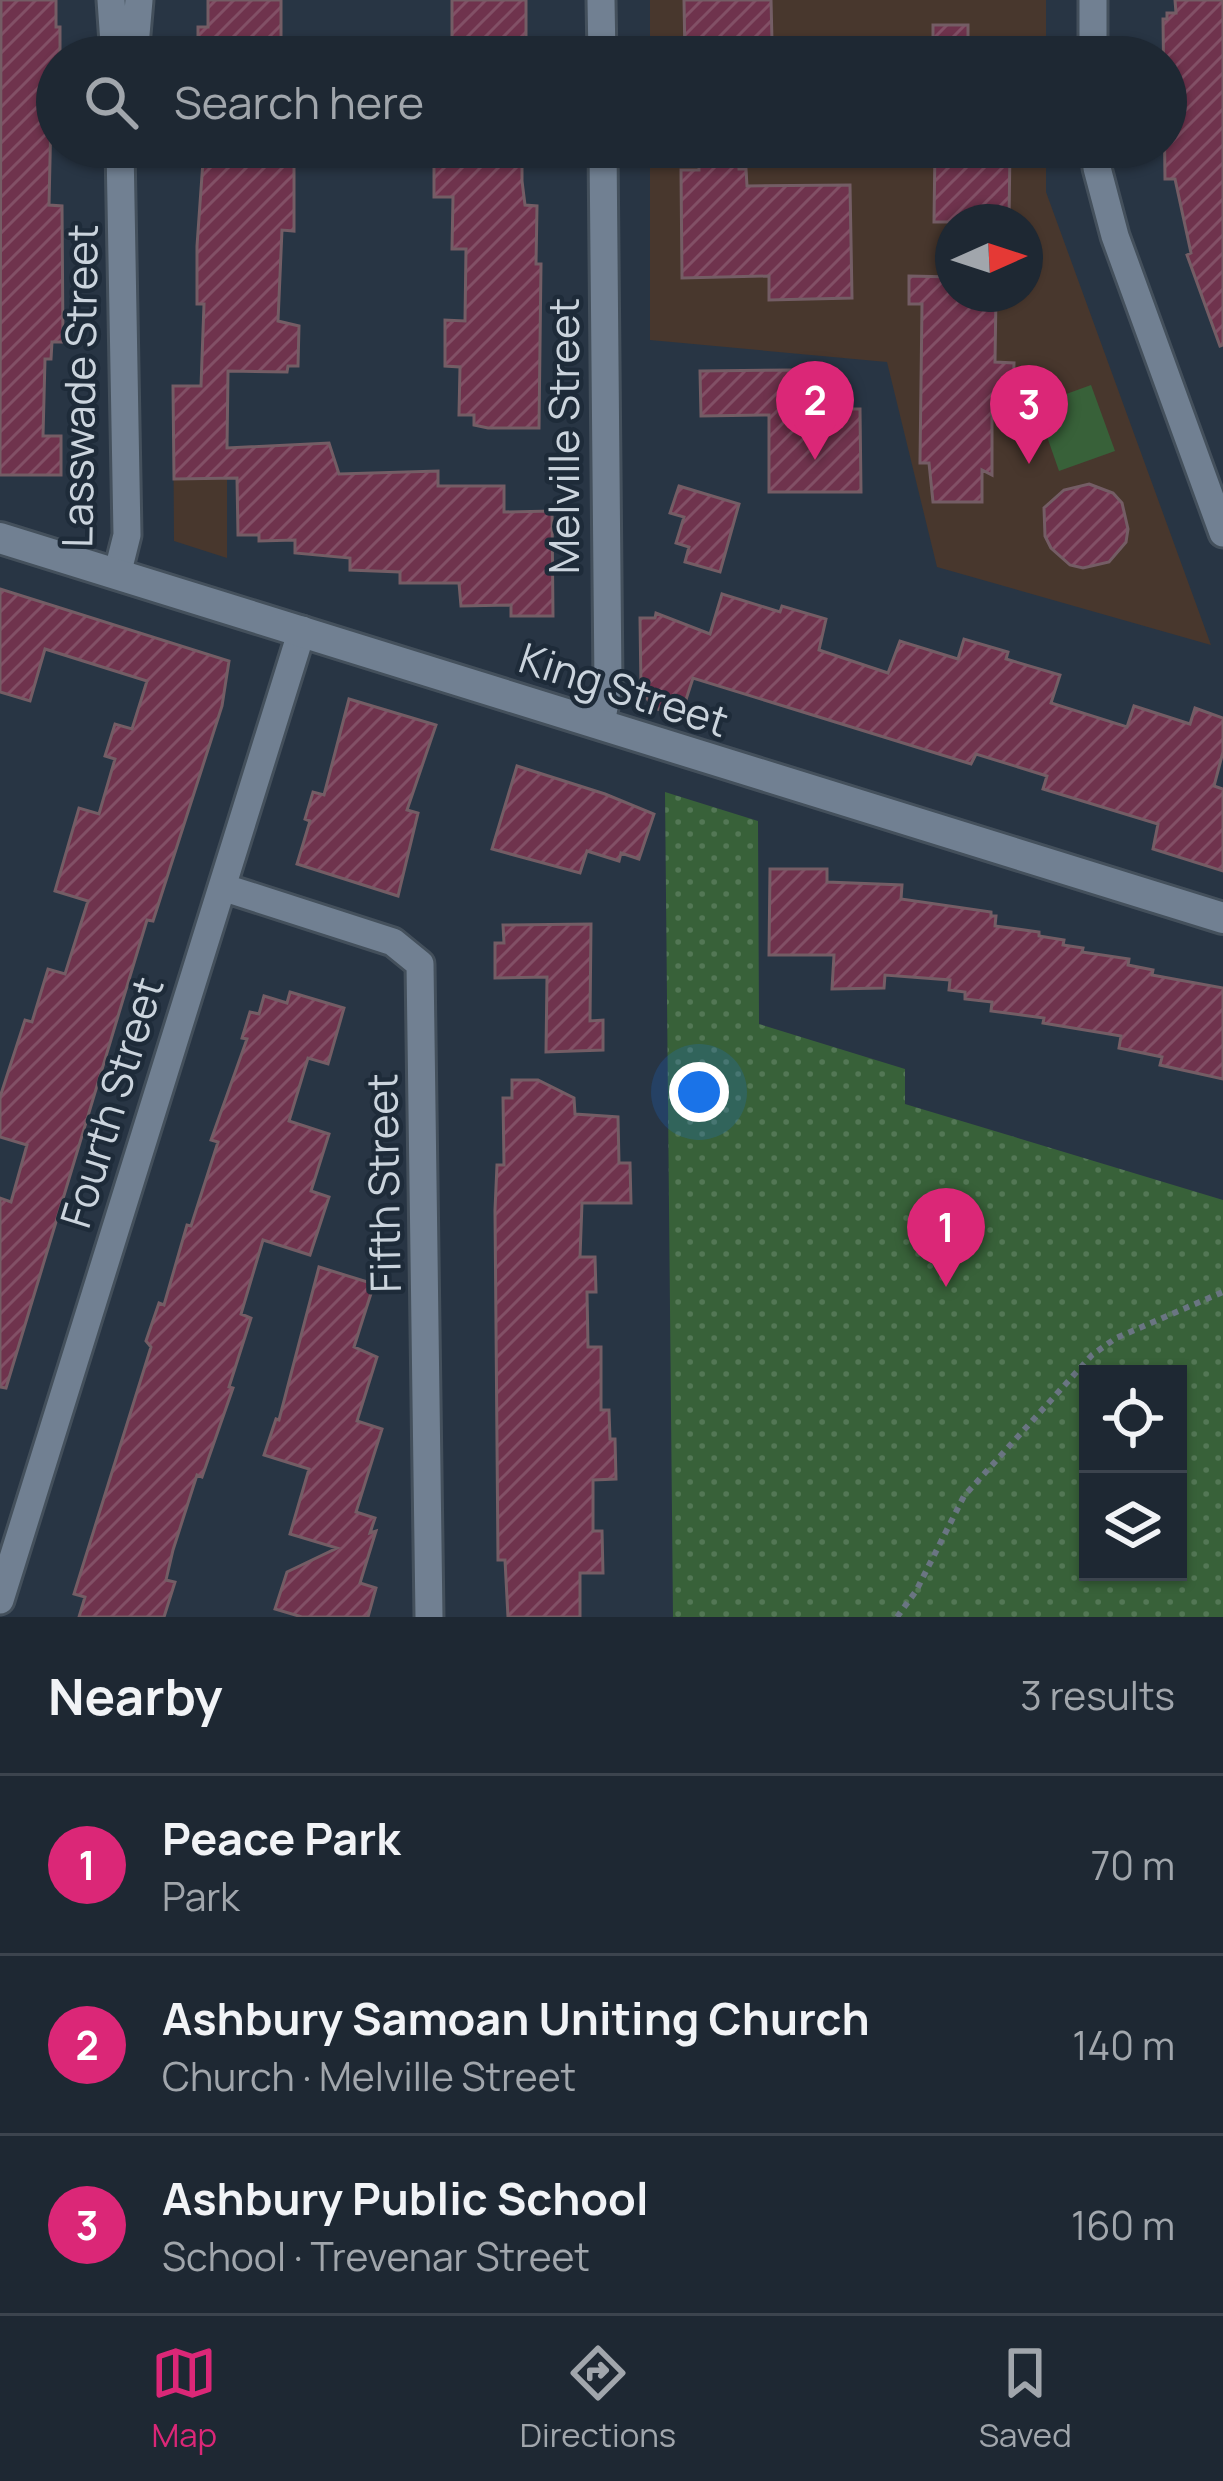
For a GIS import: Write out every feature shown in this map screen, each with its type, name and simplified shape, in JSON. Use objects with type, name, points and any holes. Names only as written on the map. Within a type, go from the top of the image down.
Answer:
[{"type":"main road","name":"King Street","points":[[0,538],[1223,918]]},
{"type":"street","points":[[111,0],[114,36]]},
{"type":"street","points":[[136,36],[139,0]]},
{"type":"street","points":[[601,0],[602,36]]},
{"type":"street","points":[[1093,0],[1093,36]]},
{"type":"street","name":"Lasswade Street","points":[[117,575],[127,535],[124,168]]},
{"type":"street","name":"Melville Street","points":[[601,724],[608,686],[602,168]]},
{"type":"street","points":[[1097,168],[1114,236],[1223,533]]},
{"type":"street","name":"Fourth Street","points":[[0,1600],[302,630]]},
{"type":"street","name":"Fifth Street","points":[[222,887],[393,942],[420,964],[429,1617]]},
{"type":"street","points":[[0,1500],[28,1509]]},
{"type":"path","points":[[898,1617],[964,1496],[1092,1355],[1116,1338],[1223,1292]]},
{"type":"shaded area","points":[[650,0],[1046,0],[1046,36],[650,36]]},
{"type":"shaded area","points":[[650,168],[1046,168],[1046,192],[1211,645],[937,567],[887,362],[650,340]]},
{"type":"shaded area","points":[[173,386],[227,386],[227,558],[174,541]]},
{"type":"green space","points":[[1091,385],[1115,451],[1059,471],[1036,405]]},
{"type":"green space","points":[[665,792],[758,821],[759,1024],[905,1069],[905,1104],[1223,1200],[1223,1617],[673,1617]]},
{"type":"building","points":[[1,0],[56,0],[60,36],[36,36],[36,168],[50,168],[49,205],[62,206],[63,342],[52,342],[51,359],[45,359],[43,436],[61,436],[61,475],[0,475]]},
{"type":"building","points":[[208,0],[281,0],[281,36],[198,36],[198,27],[208,27]]},
{"type":"building","points":[[452,0],[526,0],[526,36],[452,36]]},
{"type":"building","points":[[684,0],[771,0],[772,36],[685,36]]},
{"type":"building","points":[[1175,0],[1223,0],[1220,346],[1187,255],[1191,253],[1175,179],[1165,179],[1165,168],[1187,168],[1187,36],[1163,36],[1163,19],[1167,13],[1176,13]]},
{"type":"building","points":[[933,25],[968,25],[968,36],[933,36]]},
{"type":"building","points":[[203,168],[294,168],[294,231],[282,230],[278,321],[299,326],[298,366],[288,366],[287,372],[228,371],[227,448],[329,443],[339,474],[438,471],[438,486],[504,486],[504,512],[552,511],[553,616],[511,616],[511,605],[461,606],[459,583],[400,583],[400,572],[350,570],[350,558],[295,553],[295,540],[259,541],[259,535],[238,535],[237,478],[174,479],[173,386],[201,386],[204,304],[197,304]]},
{"type":"building","points":[[434,168],[522,168],[525,205],[537,206],[536,264],[541,264],[539,428],[488,428],[474,425],[474,415],[459,415],[460,367],[445,366],[445,320],[465,321],[466,249],[452,249],[453,197],[434,197]]},
{"type":"building","points":[[935,168],[1010,168],[1009,204],[935,204],[935,222]]},
{"type":"building","points":[[746,169],[747,186],[850,185],[852,298],[769,300],[769,276],[682,278],[681,170]]},
{"type":"building","points":[[909,276],[935,277],[935,312],[996,312],[995,362],[1014,363],[1013,403],[992,403],[992,475],[982,470],[982,502],[933,502],[929,463],[920,463],[922,304],[909,304]]},
{"type":"building","points":[[791,370],[791,409],[860,409],[861,492],[769,492],[769,415],[701,416],[700,371]]},
{"type":"building","points":[[1089,484],[1113,493],[1122,503],[1128,529],[1126,542],[1109,562],[1083,568],[1070,565],[1051,548],[1045,536],[1044,508],[1064,490]]},
{"type":"building","points":[[679,486],[739,504],[720,572],[685,562],[689,547],[676,543],[684,517],[670,513]]},
{"type":"building","points":[[0,589],[229,661],[222,706],[153,921],[147,920],[6,1388],[0,1387],[0,1198],[11,1202],[27,1145],[0,1137],[0,1097],[25,1020],[32,1022],[48,969],[65,974],[88,901],[55,891],[79,808],[99,814],[115,759],[105,756],[115,724],[132,729],[147,681],[45,649],[30,701],[0,692]]},
{"type":"building","points":[[722,594],[780,612],[782,606],[826,619],[819,650],[888,673],[900,641],[958,659],[964,639],[1008,652],[1006,659],[1060,675],[1051,703],[1127,727],[1134,706],[1190,724],[1195,708],[1223,718],[1223,752],[1214,786],[1223,789],[1223,871],[1153,849],[1158,824],[1043,789],[1047,776],[976,754],[971,764],[693,678],[681,715],[653,708],[641,689],[640,618],[655,618],[656,613],[710,634]]},
{"type":"building","points":[[349,699],[436,725],[407,810],[418,813],[398,896],[297,864],[313,792],[324,795]]},
{"type":"building","points":[[517,766],[654,814],[639,859],[621,853],[619,861],[587,851],[580,873],[492,849]]},
{"type":"building","points":[[770,869],[827,869],[827,882],[902,885],[901,899],[991,912],[996,916],[995,926],[1039,932],[1039,936],[1064,940],[1063,945],[1083,948],[1082,952],[1129,959],[1128,965],[1153,970],[1152,975],[1223,988],[1223,1079],[1160,1065],[1162,1057],[1119,1048],[1121,1036],[991,1011],[992,1002],[965,999],[965,992],[949,990],[950,980],[885,975],[884,988],[832,989],[834,955],[769,955]]},
{"type":"building","points":[[591,924],[590,1021],[603,1020],[603,1050],[546,1052],[547,977],[495,978],[495,943],[504,943],[503,925]]},
{"type":"building","points":[[290,992],[344,1008],[328,1064],[308,1058],[289,1121],[329,1134],[311,1191],[329,1197],[310,1255],[263,1240],[241,1314],[251,1318],[229,1387],[233,1388],[173,1550],[166,1580],[175,1582],[164,1617],[79,1617],[85,1597],[74,1594],[151,1347],[146,1341],[159,1303],[164,1305],[218,1142],[211,1140],[247,1039],[242,1038],[250,1012],[259,1014],[264,996],[287,1003]]},
{"type":"building","points":[[512,1080],[538,1080],[574,1098],[575,1114],[618,1117],[619,1163],[630,1163],[631,1203],[582,1203],[580,1257],[595,1257],[596,1292],[587,1292],[588,1347],[601,1347],[601,1410],[609,1410],[616,1479],[593,1480],[593,1531],[602,1531],[603,1573],[580,1573],[580,1617],[508,1617],[505,1560],[498,1560],[495,1210],[497,1165],[504,1165],[503,1098],[512,1098]]},
{"type":"building","points":[[319,1267],[374,1284],[354,1347],[377,1357],[357,1421],[382,1429],[356,1512],[375,1518],[370,1533],[376,1531],[360,1583],[376,1588],[368,1617],[302,1617],[275,1609],[287,1572],[337,1548],[290,1534],[309,1469],[264,1455],[279,1420]]},
{"type":"place","name":"Ashbury Samoan Uniting Church","points":[[815,460]]},
{"type":"place","name":"Ashbury Public School","points":[[1029,464]]},
{"type":"place","name":"Peace Park","points":[[946,1287]]}]
